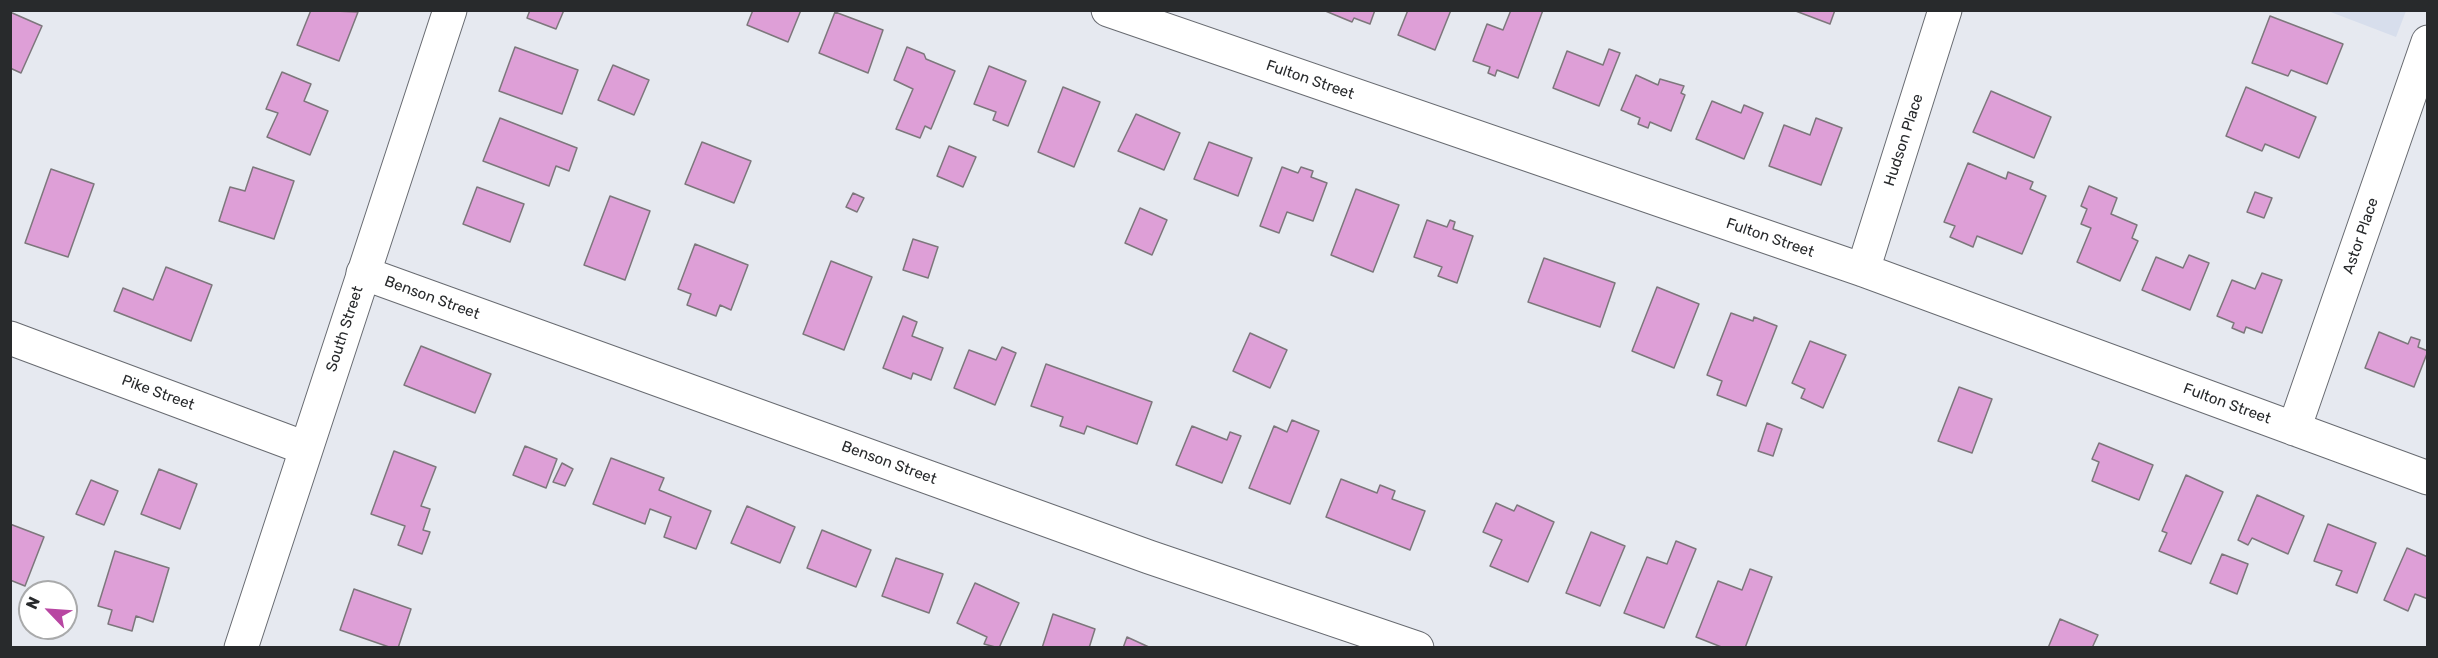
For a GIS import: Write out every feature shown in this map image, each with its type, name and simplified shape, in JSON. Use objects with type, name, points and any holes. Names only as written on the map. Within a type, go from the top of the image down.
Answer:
[{"type":"street","name":"South Street","points":[[241,648],[450,10]]},
{"type":"street","name":"Fulton Street","points":[[1108,10],[1863,270],[2427,478]]},
{"type":"street","name":"Hudson Place","points":[[1863,270],[1945,10]]},
{"type":"street","name":"Astor Place","points":[[2294,429],[2427,42]]},
{"type":"street","name":"Benson Street","points":[[363,273],[1149,557],[1417,648]]},
{"type":"street","name":"Pike Street","points":[[10,338],[305,448]]},
{"type":"shaded area","points":[[2328,11],[2406,11],[2396,37]]},
{"type":"building","points":[[311,10],[358,12],[339,61],[297,45]]},
{"type":"building","points":[[530,10],[564,10],[556,29],[527,18]]},
{"type":"building","points":[[753,10],[801,10],[788,42],[747,25]]},
{"type":"building","points":[[1323,10],[1375,10],[1370,24],[1354,18],[1352,22]]},
{"type":"building","points":[[1408,10],[1451,10],[1435,50],[1398,35]]},
{"type":"building","points":[[1511,10],[1543,10],[1518,78],[1497,70],[1495,76],[1488,73],[1490,67],[1473,61],[1487,24],[1503,30]]},
{"type":"building","points":[[1793,10],[1835,10],[1830,24]]},
{"type":"building","points":[[10,12],[42,26],[21,73],[10,68]]},
{"type":"building","points":[[835,12],[883,30],[868,73],[819,53]]},
{"type":"building","points":[[2270,16],[2343,44],[2327,84],[2291,70],[2288,76],[2252,63]]},
{"type":"building","points":[[515,47],[578,70],[562,114],[499,91]]},
{"type":"building","points":[[907,47],[924,54],[926,59],[955,71],[931,129],[925,126],[920,138],[896,129],[913,89],[894,80]]},
{"type":"building","points":[[1609,49],[1620,53],[1599,106],[1553,88],[1567,51],[1603,65]]},
{"type":"building","points":[[613,65],[649,80],[634,115],[598,100]]},
{"type":"building","points":[[989,66],[1026,81],[1008,126],[993,120],[996,112],[974,104]]},
{"type":"building","points":[[282,72],[311,84],[304,101],[328,111],[310,155],[267,137],[278,113],[266,109]]},
{"type":"building","points":[[1636,75],[1658,85],[1660,79],[1684,86],[1681,93],[1685,95],[1671,131],[1650,122],[1648,128],[1638,124],[1640,118],[1621,110]]},
{"type":"building","points":[[1063,87],[1100,102],[1074,167],[1038,152]]},
{"type":"building","points":[[2246,87],[2316,117],[2299,158],[2265,144],[2262,151],[2226,136]]},
{"type":"building","points":[[1991,91],[2051,117],[2034,158],[1973,132]]},
{"type":"building","points":[[1712,101],[1741,113],[1744,105],[1763,113],[1744,159],[1696,139]]},
{"type":"building","points":[[1136,114],[1180,133],[1164,170],[1118,151]]},
{"type":"building","points":[[500,118],[577,148],[569,171],[556,166],[549,186],[483,161]]},
{"type":"building","points":[[1816,118],[1842,128],[1821,185],[1769,166],[1784,125],[1810,135]]},
{"type":"building","points":[[702,142],[751,161],[734,203],[685,184]]},
{"type":"building","points":[[1209,142],[1252,158],[1238,196],[1194,179]]},
{"type":"building","points":[[949,146],[976,157],[963,187],[937,176]]},
{"type":"building","points":[[1968,163],[2006,179],[2008,172],[2033,182],[2030,189],[2046,196],[2022,254],[1977,236],[1973,247],[1950,237],[1955,226],[1944,222]]},
{"type":"building","points":[[253,167],[294,181],[274,239],[219,221],[230,187],[245,191]]},
{"type":"building","points":[[1282,167],[1298,173],[1301,167],[1313,171],[1311,177],[1327,183],[1313,221],[1287,212],[1279,233],[1260,226]]},
{"type":"building","points":[[51,169],[94,184],[68,257],[25,243]]},
{"type":"building","points":[[2089,186],[2117,198],[2111,214],[2137,225],[2132,238],[2138,241],[2120,281],[2077,262],[2091,228],[2081,224],[2087,209],[2081,206]]},
{"type":"building","points":[[477,187],[524,204],[510,242],[463,224]]},
{"type":"building","points":[[1356,189],[1399,205],[1373,272],[1331,255]]},
{"type":"building","points":[[2255,192],[2272,198],[2264,218],[2247,212]]},
{"type":"building","points":[[853,193],[864,198],[857,212],[846,207]]},
{"type":"building","points":[[610,196],[650,211],[625,280],[584,265]]},
{"type":"building","points":[[1140,208],[1167,220],[1152,255],[1125,243]]},
{"type":"building","points":[[1427,220],[1447,227],[1450,220],[1455,222],[1453,229],[1473,236],[1457,283],[1438,276],[1442,267],[1414,257]]},
{"type":"building","points":[[913,239],[938,247],[928,278],[903,270]]},
{"type":"building","points":[[695,244],[748,265],[731,310],[720,305],[716,316],[687,305],[691,294],[678,289]]},
{"type":"building","points":[[2189,255],[2209,263],[2190,310],[2142,290],[2156,257],[2183,268]]},
{"type":"building","points":[[1544,258],[1615,283],[1600,327],[1528,302]]},
{"type":"building","points":[[831,261],[872,277],[844,350],[803,334]]},
{"type":"building","points":[[166,267],[212,285],[191,341],[114,311],[123,288],[153,300]]},
{"type":"building","points":[[2262,273],[2282,280],[2262,333],[2246,327],[2244,333],[2232,328],[2234,323],[2217,316],[2232,280],[2255,289]]},
{"type":"building","points":[[1657,287],[1699,304],[1674,368],[1632,351]]},
{"type":"building","points":[[1731,313],[1753,321],[1754,317],[1777,326],[1746,406],[1717,395],[1722,381],[1707,375]]},
{"type":"building","points":[[903,316],[917,322],[912,336],[943,348],[931,380],[913,373],[911,379],[883,368]]},
{"type":"building","points":[[2379,332],[2408,344],[2411,337],[2420,340],[2418,347],[2428,351],[2414,387],[2365,368]]},
{"type":"building","points":[[1250,333],[1287,350],[1270,388],[1233,371]]},
{"type":"building","points":[[1810,341],[1846,355],[1823,408],[1801,398],[1805,389],[1792,383]]},
{"type":"building","points":[[421,346],[491,374],[475,413],[404,385]]},
{"type":"building","points":[[1002,347],[1016,353],[995,405],[954,388],[969,350],[996,360]]},
{"type":"building","points":[[1046,364],[1152,402],[1137,444],[1087,426],[1084,434],[1060,426],[1063,417],[1031,406]]},
{"type":"building","points":[[1959,387],[1992,399],[1972,453],[1938,441]]},
{"type":"building","points":[[1292,420],[1319,431],[1290,504],[1249,488],[1274,426],[1287,432]]},
{"type":"building","points":[[1767,423],[1782,429],[1773,456],[1758,451]]},
{"type":"building","points":[[1192,426],[1227,440],[1230,432],[1241,436],[1222,483],[1176,465]]},
{"type":"building","points":[[2099,443],[2153,465],[2139,500],[2092,481],[2099,462],[2092,459]]},
{"type":"building","points":[[525,446],[557,459],[546,488],[513,475]]},
{"type":"building","points":[[394,451],[436,467],[421,506],[430,509],[423,530],[430,532],[422,554],[398,545],[405,526],[371,514]]},
{"type":"building","points":[[611,458],[664,478],[659,490],[711,511],[696,549],[664,537],[671,517],[650,509],[645,524],[593,504]]},
{"type":"building","points":[[562,463],[573,469],[565,486],[553,482]]},
{"type":"building","points":[[159,469],[197,484],[180,529],[141,514]]},
{"type":"building","points":[[2186,475],[2223,492],[2191,564],[2159,551],[2167,533],[2162,531]]},
{"type":"building","points":[[1341,479],[1377,493],[1380,485],[1395,491],[1392,499],[1425,511],[1410,550],[1326,517]]},
{"type":"building","points":[[91,480],[118,491],[104,525],[76,514]]},
{"type":"building","points":[[2257,495],[2304,516],[2288,554],[2252,538],[2248,545],[2238,540]]},
{"type":"building","points":[[1496,503],[1514,511],[1517,505],[1554,522],[1528,582],[1490,566],[1502,540],[1483,532]]},
{"type":"building","points":[[747,506],[795,527],[780,563],[731,543]]},
{"type":"building","points":[[10,524],[44,537],[27,580],[18,580],[18,583],[10,580]]},
{"type":"building","points":[[2328,524],[2376,543],[2357,593],[2336,585],[2342,571],[2314,561]]},
{"type":"building","points":[[822,530],[871,550],[856,587],[807,568]]},
{"type":"building","points":[[1591,532],[1625,546],[1600,606],[1566,593]]},
{"type":"building","points":[[1676,541],[1696,549],[1664,628],[1624,613],[1647,557],[1667,564]]},
{"type":"building","points":[[2407,548],[2428,557],[2428,599],[2415,594],[2408,611],[2384,600]]},
{"type":"building","points":[[115,551],[169,568],[153,622],[136,616],[132,631],[108,624],[112,610],[98,606]]},
{"type":"building","points":[[2222,554],[2248,564],[2237,594],[2210,583]]},
{"type":"building","points":[[896,558],[943,574],[929,613],[882,596]]},
{"type":"building","points":[[1750,569],[1772,577],[1745,648],[1724,648],[1696,637],[1718,581],[1742,590]]},
{"type":"building","points":[[975,583],[1019,603],[999,648],[984,644],[987,637],[957,623]]},
{"type":"building","points":[[354,589],[411,609],[398,648],[340,630]]},
{"type":"building","points":[[1053,614],[1095,629],[1089,648],[1042,648]]},
{"type":"building","points":[[2060,619],[2098,635],[2092,648],[2048,648]]},
{"type":"building","points":[[1127,637],[1151,648],[1123,648]]}]
